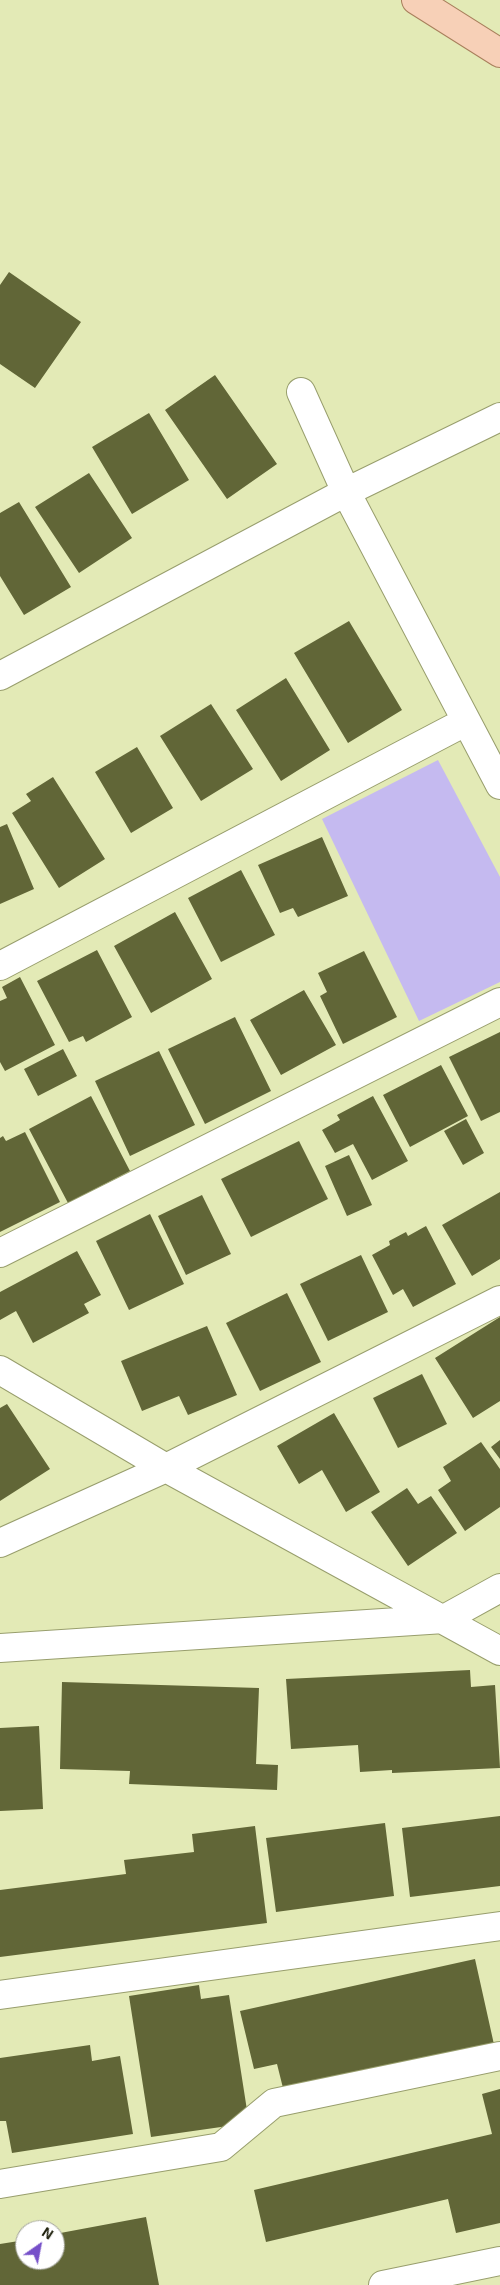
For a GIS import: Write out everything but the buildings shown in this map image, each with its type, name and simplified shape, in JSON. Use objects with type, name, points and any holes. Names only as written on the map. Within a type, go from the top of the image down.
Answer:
[{"type":"main road","points":[[416,0],[500,53]]},
{"type":"street","points":[[301,392],[346,492],[465,722],[500,785]]},
{"type":"street","points":[[0,676],[346,492],[500,417]]},
{"type":"street","points":[[0,966],[465,722]]},
{"type":"street","points":[[0,1253],[500,1002]]},
{"type":"street","points":[[0,1543],[166,1468],[500,1300]]},
{"type":"street","points":[[0,1370],[166,1468],[500,1650]]},
{"type":"street","points":[[0,1648],[444,1619],[500,1588]]},
{"type":"street","points":[[0,1994],[500,1926]]},
{"type":"street","points":[[0,2184],[222,2147],[274,2103],[500,2056]]},
{"type":"street","points":[[383,2285],[500,2261]]},
{"type":"shaded area","points":[[438,760],[500,877],[500,982],[419,1021],[322,819]]}]
